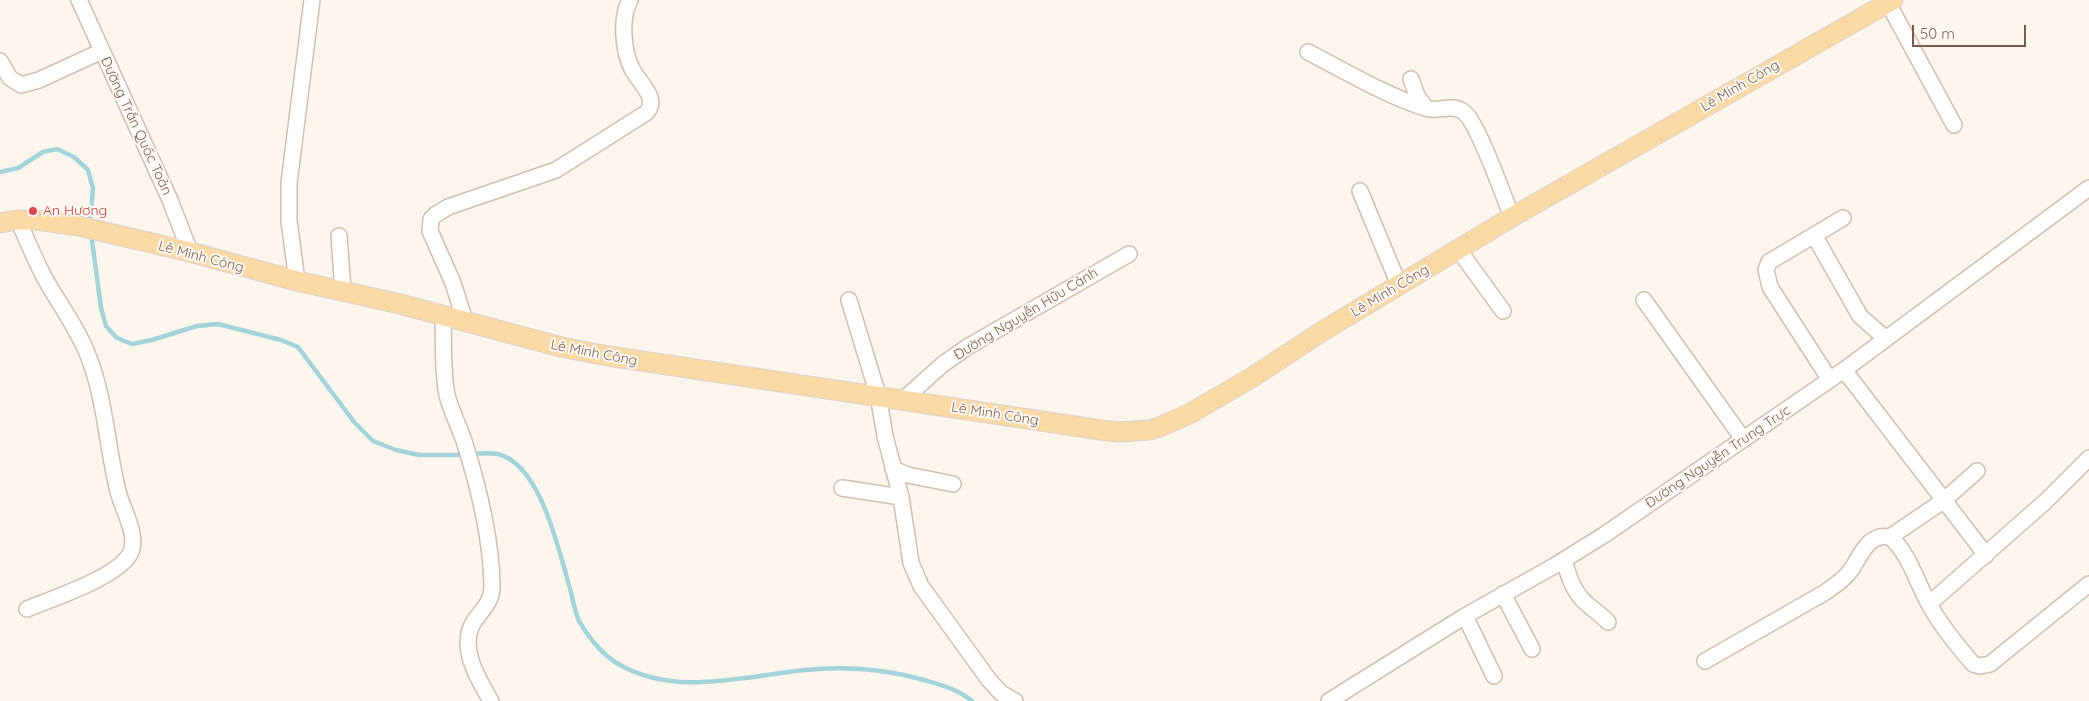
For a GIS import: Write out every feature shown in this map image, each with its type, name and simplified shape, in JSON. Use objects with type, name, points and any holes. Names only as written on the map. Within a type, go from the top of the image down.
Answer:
[{"type":"main road","name":"Lê Minh Công","points":[[9,221],[55,222],[79,226],[190,252],[297,281],[443,315],[561,347],[616,358],[878,395],[1101,430],[1118,432],[1150,430],[1175,421],[1251,378],[1512,216],[1891,1]]},
{"type":"street","name":"Đường Trần Quốc Toản","points":[[79,0],[161,178],[190,252]]},
{"type":"street","points":[[297,281],[289,221],[289,183],[312,0]]},
{"type":"street","points":[[465,321],[453,283],[430,230],[431,219],[434,215],[448,208],[556,170],[646,113],[651,105],[649,95],[632,67],[626,45],[624,22],[630,0]]},
{"type":"street","points":[[1891,1],[1954,125]]},
{"type":"street","points":[[0,60],[10,78],[21,85],[39,80],[102,51]]},
{"type":"street","points":[[1308,52],[1369,84],[1427,109],[1454,107],[1465,113],[1484,148],[1512,216]]},
{"type":"street","points":[[1411,79],[1417,96],[1427,109]]},
{"type":"street","name":"Đường Nguyễn Trung Trực","points":[[1329,701],[1465,616],[1564,560],[1626,520],[1844,370],[2089,188]]},
{"type":"street","points":[[1360,191],[1398,285]]},
{"type":"street","points":[[1830,380],[1770,287],[1766,270],[1769,262],[1843,218]]},
{"type":"street","points":[[9,221],[78,334],[88,356],[107,429],[119,495],[133,540],[132,548],[125,559],[98,579],[27,609]]},
{"type":"street","points":[[1814,235],[1860,316],[1886,339]]},
{"type":"street","points":[[339,236],[343,291]]},
{"type":"street","points":[[1458,249],[1503,311]]},
{"type":"street","name":"Đường Nguyễn Hữu Cảnh","points":[[904,399],[943,364],[969,346],[1129,254]]},
{"type":"street","points":[[849,300],[878,395],[893,469],[901,497],[911,563],[921,586],[989,680],[1001,693],[1015,701]]},
{"type":"street","points":[[1644,300],[1743,438]]},
{"type":"street","points":[[443,315],[447,394],[469,457],[481,506],[492,583],[491,599],[470,628],[467,643],[474,669],[491,701]]},
{"type":"street","points":[[1844,370],[1986,555]]},
{"type":"street","points":[[1929,604],[2046,501],[2089,458]]},
{"type":"street","points":[[893,469],[908,475],[953,484]]},
{"type":"street","points":[[1705,661],[1824,593],[1841,581],[1866,546],[1878,538],[1890,537],[1943,501],[1977,471]]},
{"type":"street","points":[[842,488],[901,497]]},
{"type":"street","points":[[1890,537],[1905,557],[1929,604],[1950,636],[1973,664],[1985,666],[2089,584]]},
{"type":"street","points":[[1564,560],[1571,583],[1582,599],[1599,612],[1608,622]]},
{"type":"street","points":[[1503,594],[1532,649]]},
{"type":"street","points":[[1465,616],[1494,676]]},
{"type":"waterway","points":[[0,172],[18,168],[43,152],[57,149],[74,157],[88,170],[93,188],[90,223]]},
{"type":"waterway","points":[[91,233],[101,308],[106,326],[117,338],[132,344],[197,326],[218,324],[281,340],[298,347],[354,422],[373,441],[396,450],[419,455],[464,455]]},
{"type":"waterway","points":[[472,454],[498,454],[513,461],[526,475],[537,492],[554,534],[579,621],[596,646],[620,665],[642,675],[664,680],[688,682],[711,682],[805,670],[865,669],[895,673],[924,680],[955,690],[972,701]]},
{"type":"place","name":"An Hương","points":[[33,211]]}]
